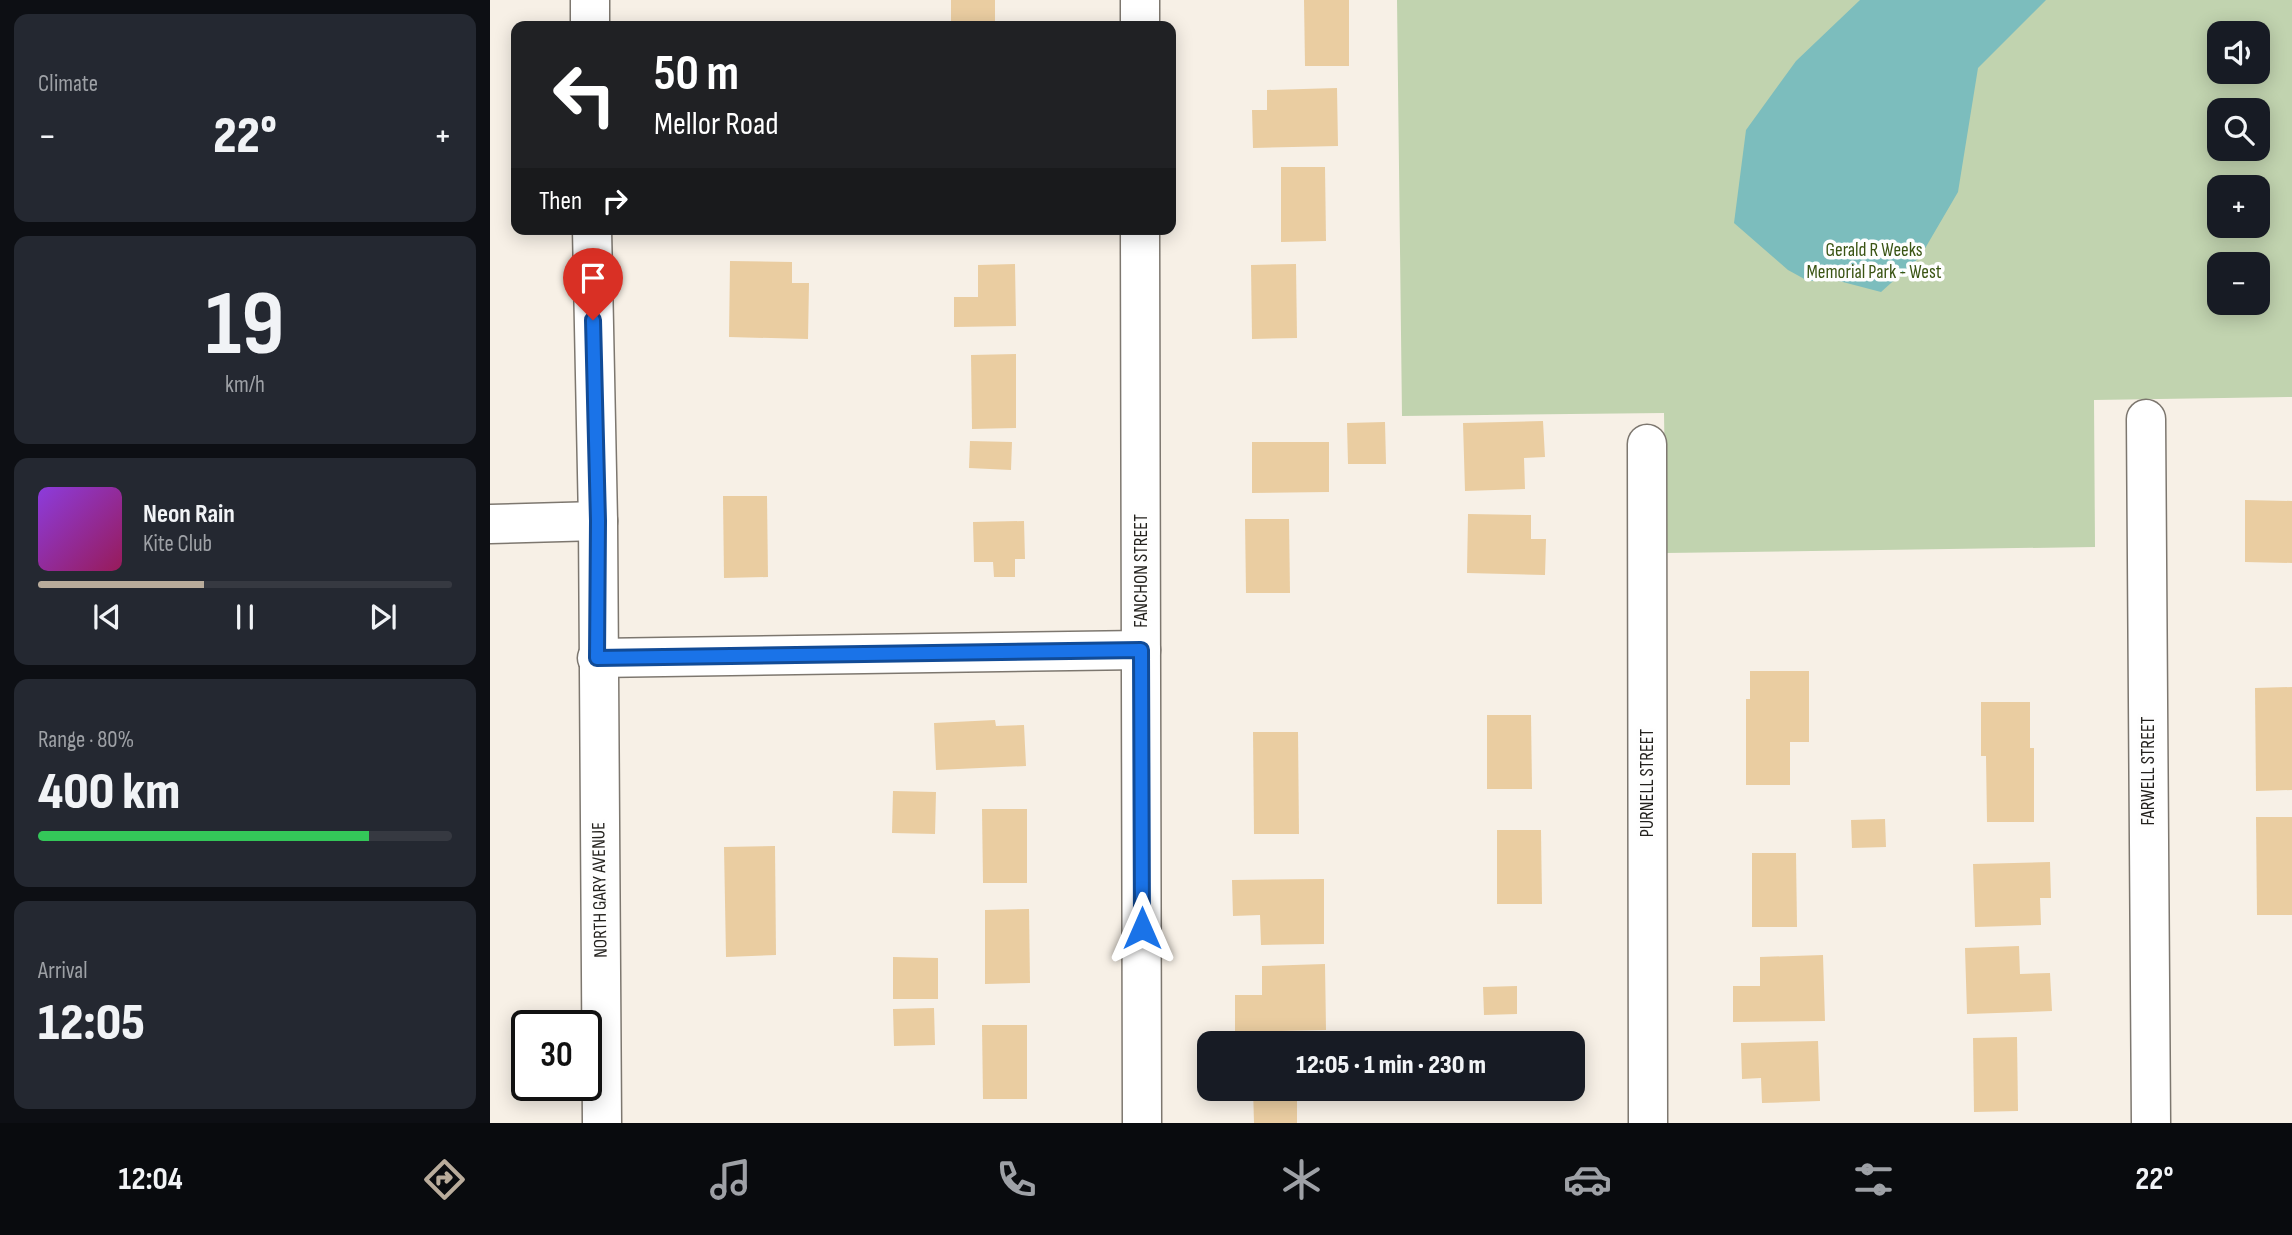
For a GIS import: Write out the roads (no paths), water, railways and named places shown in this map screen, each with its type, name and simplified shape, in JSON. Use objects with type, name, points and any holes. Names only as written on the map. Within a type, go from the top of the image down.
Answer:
[{"type":"street","points":[[590,0],[590,21]]},
{"type":"street","points":[[1140,0],[1140,21]]},
{"type":"street","name":"NORTH GARY AVENUE","points":[[592,235],[598,521],[602,1123]]},
{"type":"street","name":"FANCHON STREET","points":[[1140,235],[1142,1123]]},
{"type":"street","name":"FARWELL STREET","points":[[2146,419],[2151,1123]]},
{"type":"street","name":"PURNELL STREET","points":[[1647,444],[1648,1123]]},
{"type":"street","points":[[490,524],[598,521]]},
{"type":"street","points":[[597,658],[1141,650]]},
{"type":"water","points":[[1860,0],[2046,0],[1978,68],[1958,192],[1920,257],[1881,292],[1839,281],[1808,281],[1788,270],[1734,223],[1746,130],[1796,61]]},
{"type":"park label","name":"Gerald R Weeks Memorial Park - West","points":[[1874,261]]}]
